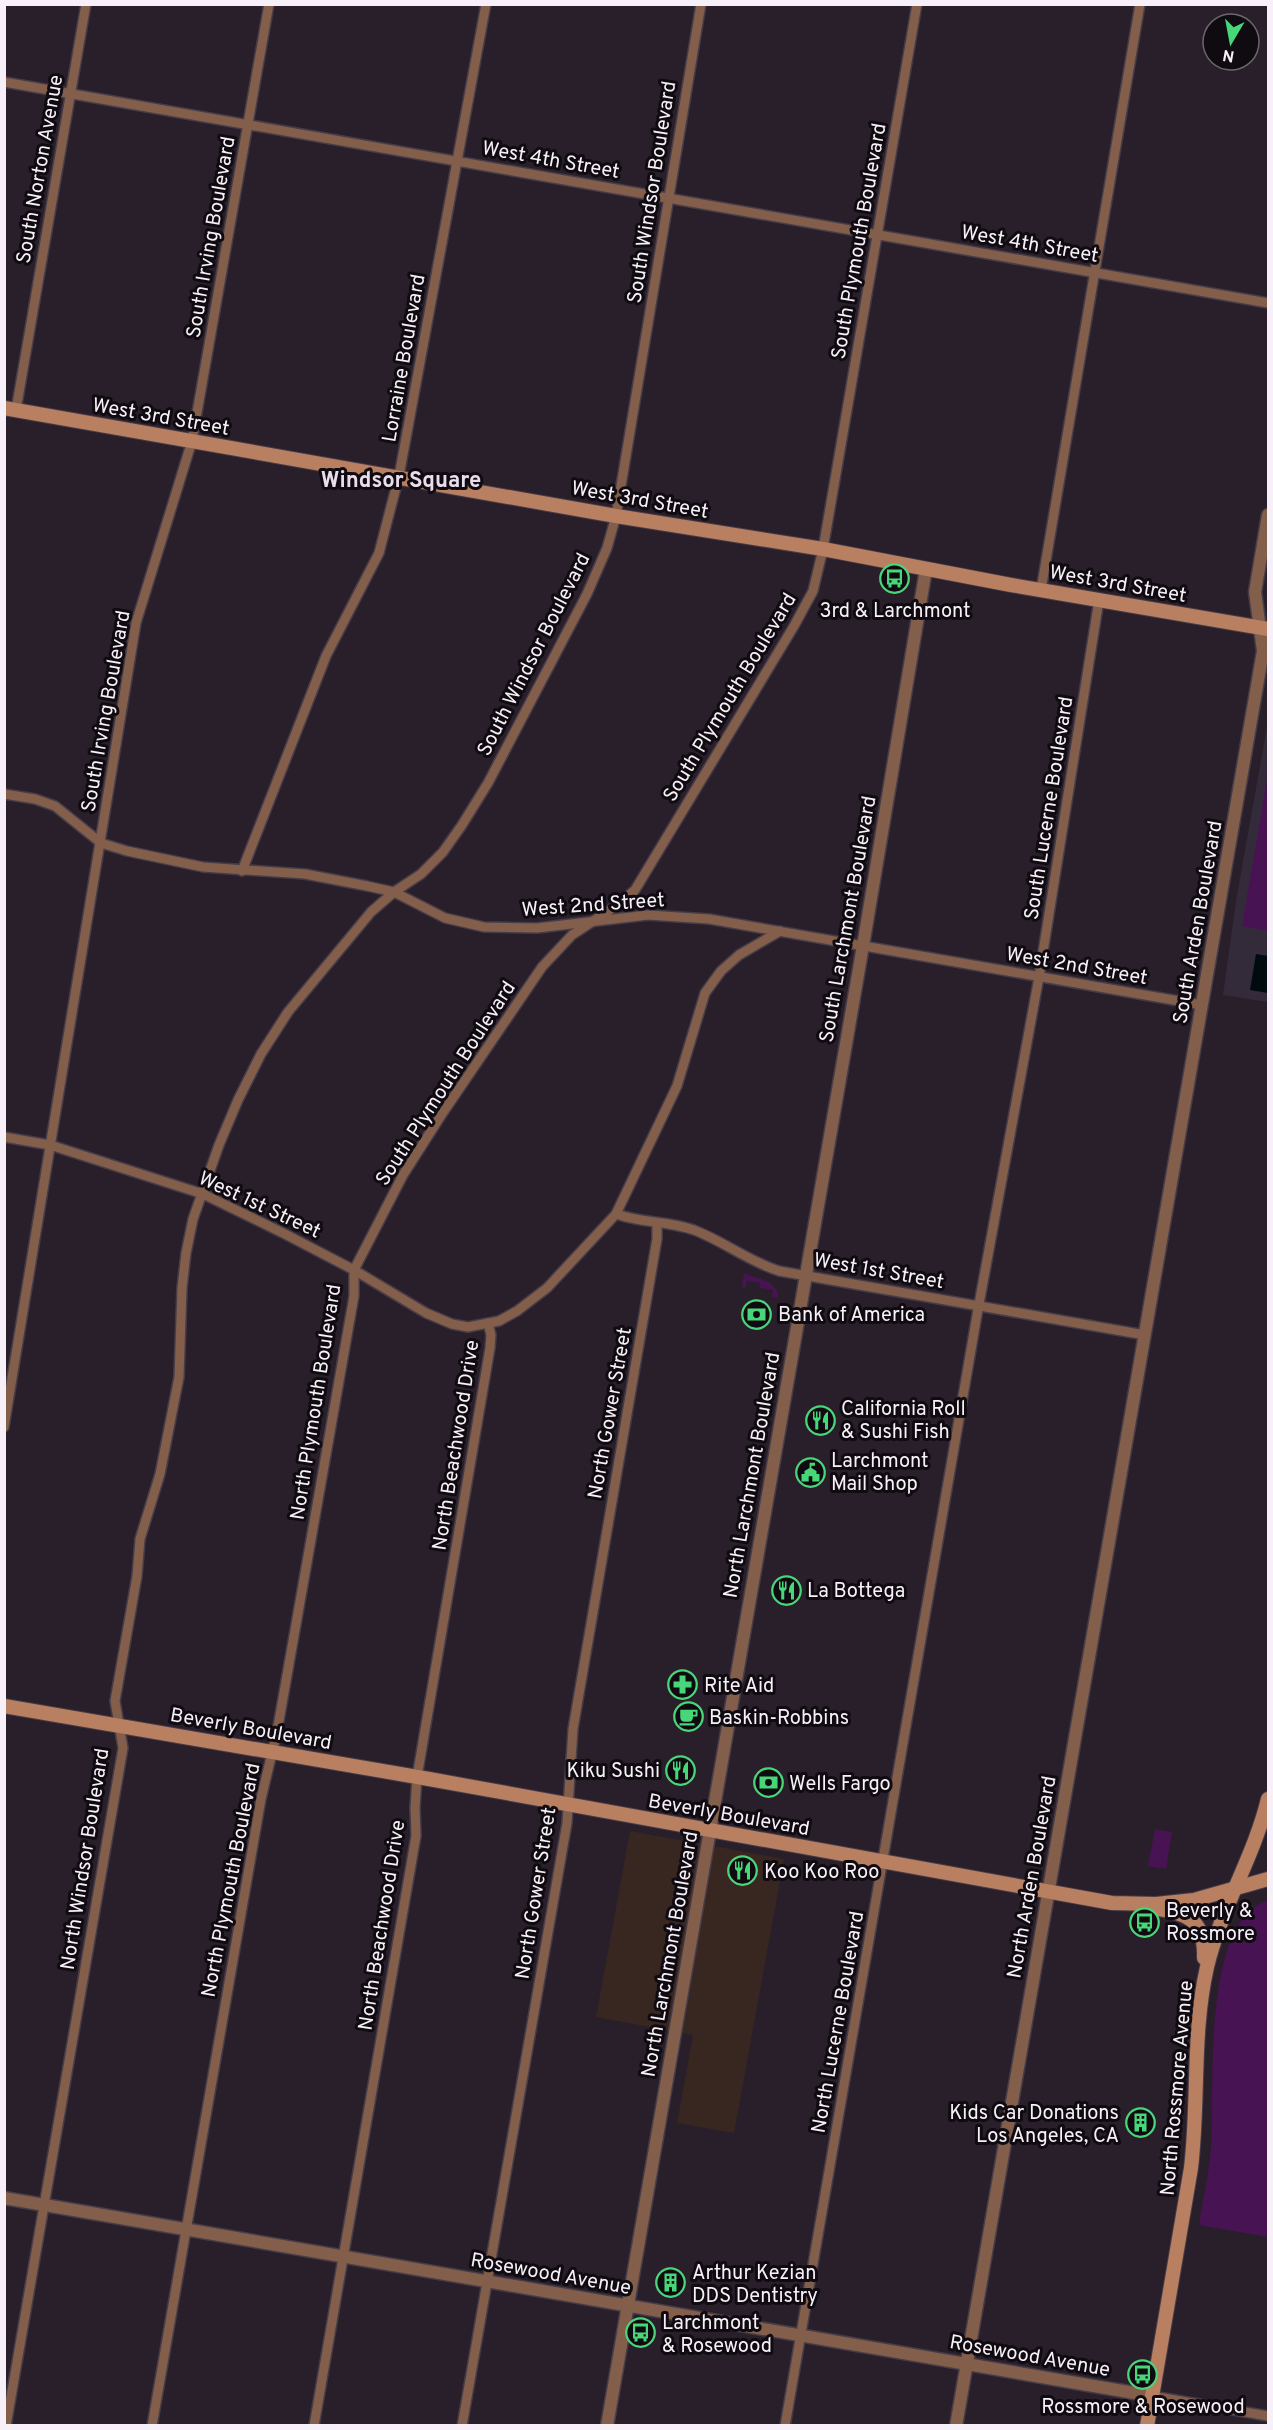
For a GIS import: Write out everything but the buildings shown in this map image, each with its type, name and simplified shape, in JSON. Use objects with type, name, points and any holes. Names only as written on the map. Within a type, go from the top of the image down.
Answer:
[{"type":"main road","name":"West 3rd Street","points":[[10,409],[616,516],[824,549],[1041,590],[1264,628]]},
{"type":"main road","name":"Beverly Boulevard","points":[[4,1706],[569,1804],[1112,1903],[1176,1903],[1208,1897],[1269,1879]]},
{"type":"main road","name":"North Rossmore Avenue","points":[[1147,2426],[1191,2168],[1195,2125],[1196,2043],[1203,1986],[1216,1934],[1264,1817],[1269,1799]]},
{"type":"main road","points":[[1264,1817],[1269,1840]]},
{"type":"main road","points":[[1112,1903],[1174,1912],[1193,1921],[1203,1939],[1203,1986]]},
{"type":"street","name":"South Norton Avenue","points":[[10,409],[86,4]]},
{"type":"street","name":"South Irving Boulevard","points":[[4,1427],[136,623],[192,441],[269,4]]},
{"type":"street","name":"Lorraine Boulevard","points":[[242,871],[326,656],[379,553],[399,476],[486,4]]},
{"type":"street","name":"South Windsor Boulevard","points":[[203,1194],[219,1145],[261,1054],[288,1012],[371,912],[394,892],[421,874],[443,852],[488,783],[587,594],[616,516],[701,4]]},
{"type":"street","name":"South Plymouth Boulevard","points":[[354,1270],[403,1175],[542,967],[572,935],[620,904],[635,890],[813,591],[824,549],[917,4]]},
{"type":"street","points":[[1041,590],[1140,4]]},
{"type":"street","name":"West 4th Street","points":[[4,82],[1269,303]]},
{"type":"street","name":"South Arden Boulevard","points":[[1145,1335],[1263,651],[1264,628],[1255,592],[1269,515]]},
{"type":"street","name":"South Larchmont Boulevard","points":[[806,1276],[926,569]]},
{"type":"street","name":"South Lucerne Boulevard","points":[[980,1305],[1039,977],[1099,600]]},
{"type":"street","name":"West 2nd Street","points":[[4,794],[35,799],[55,806],[101,843],[166,860],[242,871],[305,874],[394,892],[446,918],[484,927],[537,928],[648,915],[709,919],[1202,1005]]},
{"type":"street","name":"West 1st Street","points":[[4,1137],[50,1145],[203,1194],[354,1270],[426,1313],[452,1324],[468,1327],[500,1321],[540,1294],[616,1214],[677,1086],[705,993],[721,971],[738,956],[780,931]]},
{"type":"street","name":"North Windsor Boulevard","points":[[6,2426],[123,1748],[115,1701],[137,1576],[140,1539],[160,1474],[172,1420],[179,1377],[182,1288],[186,1253],[193,1219],[203,1194]]},
{"type":"street","name":"West 1st Street","points":[[616,1214],[630,1219],[692,1229],[766,1267],[1145,1335]]},
{"type":"street","name":"North Gower Street","points":[[462,2426],[569,1804],[573,1729],[657,1239],[657,1224]]},
{"type":"street","name":"North Plymouth Boulevard","points":[[152,2426],[261,1799],[273,1752],[354,1296],[354,1270]]},
{"type":"street","name":"North Larchmont Boulevard","points":[[607,2426],[806,1276]]},
{"type":"street","name":"North Lucerne Boulevard","points":[[784,2426],[980,1305]]},
{"type":"street","name":"North Beachwood Drive","points":[[314,2426],[416,1836],[417,1777],[490,1348],[491,1335],[488,1323]]},
{"type":"street","name":"North Arden Boulevard","points":[[956,2426],[1145,1335]]},
{"type":"street","name":"Rosewood Avenue","points":[[4,2198],[1269,2416]]},
{"type":"shaded area","points":[[1268,721],[1268,1002],[1223,995],[1236,901]]},
{"type":"shaded area","points":[[1268,773],[1268,931],[1242,926]]},
{"type":"shaded area","points":[[1256,954],[1268,956],[1268,993],[1250,990]]},
{"type":"shaded area","points":[[744,1273],[771,1284],[778,1298],[772,1297],[773,1290],[760,1288],[760,1283],[747,1281],[745,1288],[742,1288]]},
{"type":"shaded area","points":[[1155,1829],[1172,1832],[1166,1869],[1148,1866]]},
{"type":"shaded area","points":[[630,1831],[784,1859],[734,2133],[677,2123],[693,2035],[596,2017]]},
{"type":"shaded area","points":[[1268,1901],[1268,2237],[1199,2225],[1211,2148],[1213,2050],[1222,1972],[1231,1939],[1246,1914]]},
{"type":"place","name":"3rd & Larchmont","points":[[895,579]]},
{"type":"place","name":"Bank of America","points":[[757,1314]]},
{"type":"place","name":"California Roll & Sushi Fish","points":[[820,1420]]},
{"type":"place","name":"Larchmont Mail Shop","points":[[810,1472]]},
{"type":"place","name":"La Bottega","points":[[786,1590]]},
{"type":"place","name":"Rite Aid","points":[[683,1685]]},
{"type":"place","name":"Baskin-Robbins","points":[[688,1717]]},
{"type":"place","name":"Kiku Sushi","points":[[681,1770]]},
{"type":"place","name":"Wells Fargo","points":[[768,1783]]},
{"type":"place","name":"Koo Koo Roo","points":[[743,1871]]},
{"type":"place","name":"Beverly & Rossmore","points":[[1145,1922]]},
{"type":"place","name":"Kids Car Donations Los Angeles, CA","points":[[1140,2123]]},
{"type":"place","name":"Arthur Kezian DDS Dentistry","points":[[671,2283]]},
{"type":"place","name":"Larchmont & Rosewood","points":[[641,2333]]},
{"type":"place","name":"Rossmore & Rosewood","points":[[1143,2375]]},
{"type":"district","name":"Windsor Square","points":[[401,479]]}]
